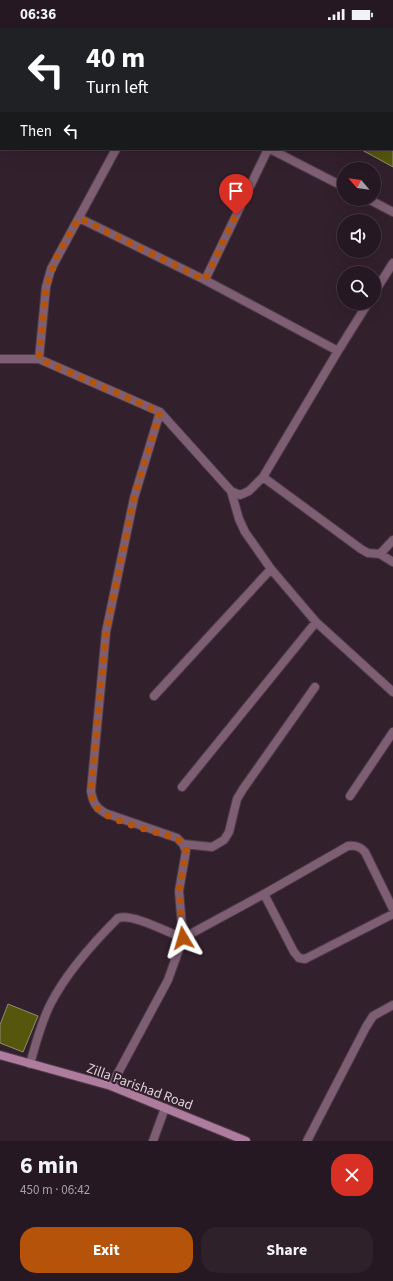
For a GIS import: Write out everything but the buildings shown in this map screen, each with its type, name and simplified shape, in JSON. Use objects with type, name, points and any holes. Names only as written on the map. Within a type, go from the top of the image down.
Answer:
[{"type":"main road","name":"Zilla Parishad Road","points":[[0,1055],[111,1086],[246,1141]]},
{"type":"street","points":[[39,359],[46,287],[58,254],[115,150]]},
{"type":"street","points":[[205,280],[269,150]]},
{"type":"street","points":[[271,150],[337,183]]},
{"type":"street","points":[[381,206],[393,212]]},
{"type":"street","points":[[79,218],[205,280],[338,351]]},
{"type":"street","points":[[381,282],[393,263]]},
{"type":"street","points":[[231,492],[240,495],[263,477],[364,310]]},
{"type":"street","points":[[0,360],[39,359],[160,412],[231,492],[239,519],[245,532],[271,569],[316,622],[393,692]]},
{"type":"street","points":[[111,1086],[168,980],[183,938],[179,891],[186,851],[183,844],[177,838],[129,824],[105,814],[97,808],[92,801],[91,790],[106,632],[134,498],[160,412]]},
{"type":"street","points":[[263,477],[361,549],[368,553],[380,554],[393,562]]},
{"type":"street","points":[[380,554],[393,540]]},
{"type":"street","points":[[154,696],[271,569]]},
{"type":"street","points":[[182,787],[316,622]]},
{"type":"street","points":[[183,844],[212,847],[224,840],[229,832],[237,799],[315,687]]},
{"type":"street","points":[[350,796],[393,732]]},
{"type":"street","points":[[183,938],[348,846],[354,845],[361,847],[365,852],[393,909]]},
{"type":"street","points":[[264,894],[294,952],[299,958],[306,959],[393,914]]},
{"type":"street","points":[[30,1064],[42,1023],[51,1003],[67,978],[118,918],[124,916],[133,918],[183,938]]},
{"type":"street","points":[[307,1141],[366,1027],[373,1016],[393,1005]]},
{"type":"street","points":[[153,1141],[165,1108]]},
{"type":"route","points":[[183,938],[179,891],[186,851],[183,844],[177,838],[129,824],[105,814],[97,808],[92,801],[91,790],[106,632],[134,498],[160,412],[39,359],[46,287],[51,269],[79,218],[205,280],[236,215]]}]
